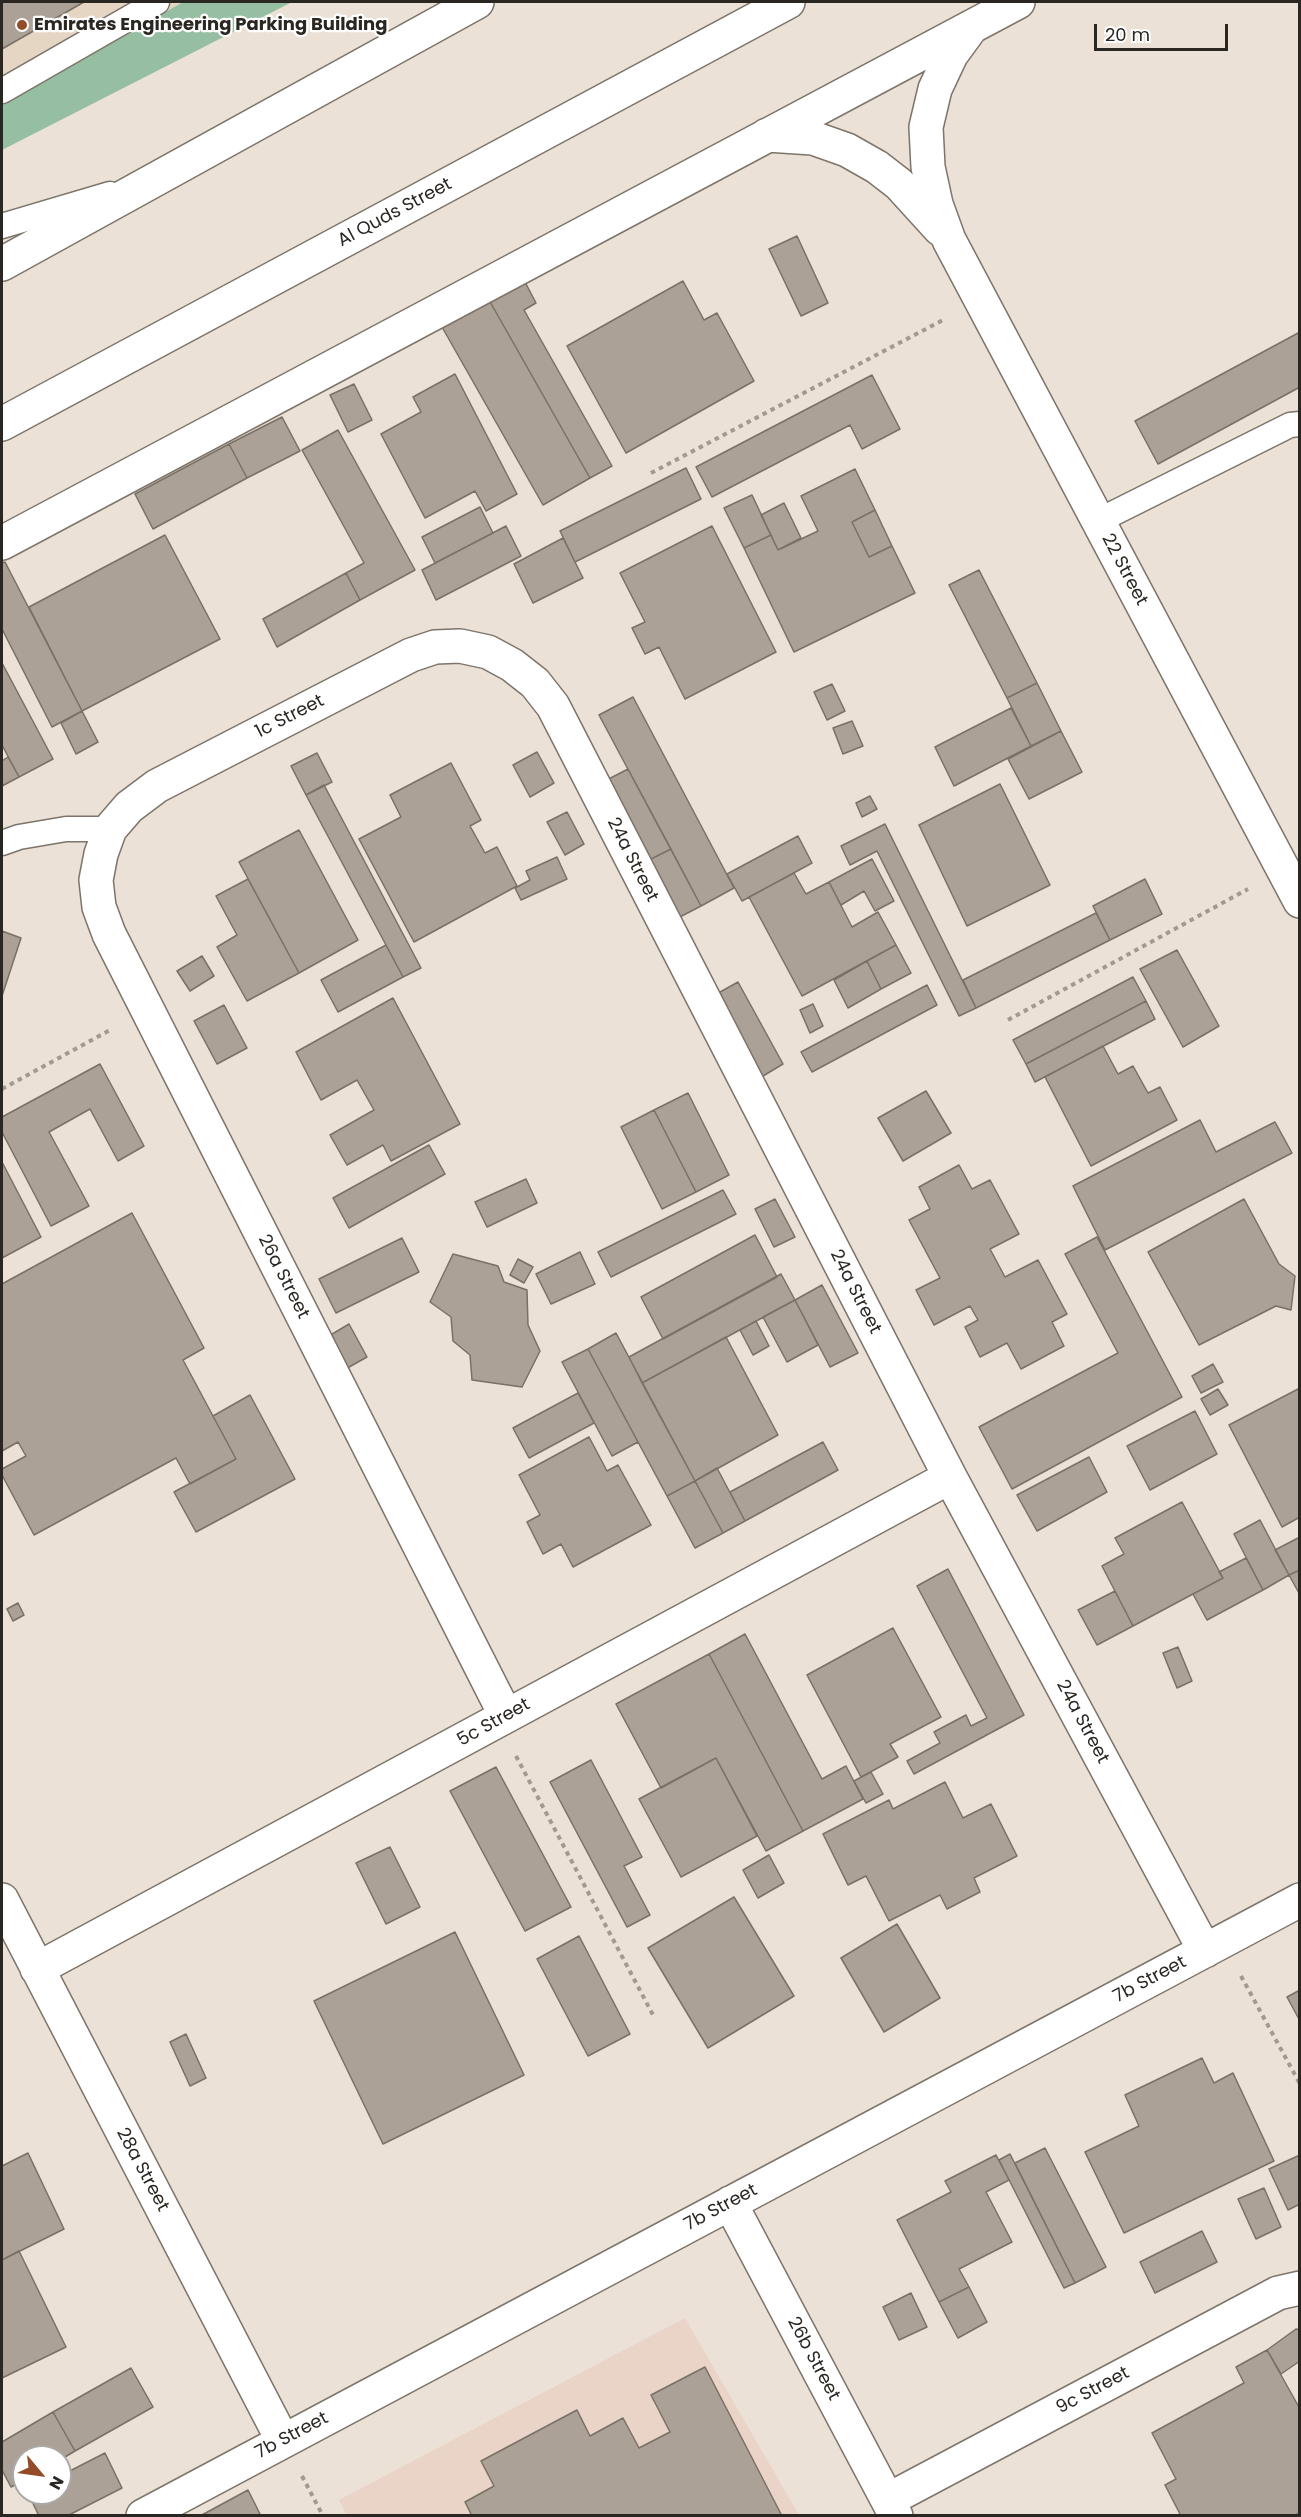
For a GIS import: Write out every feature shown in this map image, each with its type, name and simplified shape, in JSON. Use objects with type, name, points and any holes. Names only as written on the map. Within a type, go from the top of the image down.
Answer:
[{"type":"street","points":[[2,264],[477,2]]},
{"type":"street","name":"Al Quds Street","points":[[2,424],[788,2]]},
{"type":"street","points":[[2,543],[1018,2]]},
{"type":"street","name":"22 Street","points":[[972,26],[951,55],[935,89],[926,127],[928,167],[936,204],[949,240],[1299,901]]},
{"type":"street","name":"22 Street","points":[[767,135],[813,138],[847,150],[867,161],[899,184],[949,240]]},
{"type":"street","name":"1c Street","points":[[110,829],[129,807],[157,786],[411,655],[435,647],[460,646],[488,652]]},
{"type":"street","name":"24a Street","points":[[488,652],[512,665],[535,683],[553,706],[950,1477],[1214,1946]]},
{"type":"street","name":"26a Street","points":[[110,829],[101,854],[96,880],[99,907],[109,934],[502,1718]]},
{"type":"street","name":"5c Street","points":[[38,1969],[950,1477]]},
{"type":"street","name":"28a Street","points":[[2,1900],[283,2441]]},
{"type":"street","name":"7b Street","points":[[143,2516],[1299,1900]]},
{"type":"street","name":"26b Street","points":[[730,2203],[892,2508]]},
{"type":"street","name":"9c Street","points":[[892,2508],[1278,2293],[1299,2288]]},
{"type":"lane","points":[[2,91],[157,2]]},
{"type":"lane","points":[[2,226],[155,180]]},
{"type":"lane","points":[[1098,521],[1290,425],[1299,424]]},
{"type":"lane","points":[[2,843],[19,837],[66,829],[110,829]]},
{"type":"path","points":[[651,473],[980,300]]},
{"type":"path","points":[[1008,1020],[1283,870]]},
{"type":"path","points":[[2,1089],[147,1010]]},
{"type":"path","points":[[502,1718],[653,2015]]},
{"type":"path","points":[[1214,1946],[1299,2084]]},
{"type":"shaded area","points":[[2,2],[183,2],[2,104]]},
{"type":"shaded area","points":[[685,2318],[799,2515],[347,2516],[339,2500]]},
{"type":"green space","points":[[183,2],[292,2],[2,150],[2,104]]},
{"type":"building","name":"Emirates Engineering Parking Building","points":[[2,2],[84,2],[2,49]]},
{"type":"building","points":[[797,236],[828,303],[801,316],[769,249]]},
{"type":"building","points":[[524,280],[536,303],[524,310],[612,466],[590,478],[489,300]]},
{"type":"building","points":[[683,281],[704,320],[717,313],[754,381],[626,453],[567,346]]},
{"type":"building","points":[[489,300],[590,478],[543,505],[442,327]]},
{"type":"building","points":[[1300,332],[1300,387],[1158,464],[1135,421]]},
{"type":"building","points":[[455,374],[517,494],[486,511],[475,491],[425,518],[381,434],[421,412],[413,397]]},
{"type":"building","points":[[872,375],[900,429],[862,449],[850,425],[712,497],[696,467]]},
{"type":"building","points":[[354,384],[372,420],[348,432],[330,395]]},
{"type":"building","points":[[282,417],[300,451],[247,478],[229,444]]},
{"type":"building","points":[[338,430],[415,570],[360,600],[346,573],[364,563],[302,450]]},
{"type":"building","points":[[229,444],[247,478],[153,529],[135,494]]},
{"type":"building","points":[[686,468],[701,499],[575,562],[560,531]]},
{"type":"building","points":[[855,469],[875,510],[852,522],[869,557],[892,546],[915,593],[794,652],[744,548],[771,535],[778,550],[818,531],[801,496]]},
{"type":"building","points":[[752,495],[771,535],[744,548],[724,508]]},
{"type":"building","points":[[784,503],[801,538],[778,550],[761,515]]},
{"type":"building","points":[[480,507],[493,533],[435,563],[422,537]]},
{"type":"building","points":[[875,510],[892,546],[869,557],[852,522]]},
{"type":"building","points":[[506,526],[521,556],[436,600],[422,570]]},
{"type":"building","points":[[712,526],[776,652],[685,699],[659,647],[645,654],[632,628],[645,622],[620,573]]},
{"type":"building","points":[[165,535],[220,639],[82,711],[29,607]]},
{"type":"building","points":[[563,538],[583,578],[533,603],[514,564]]},
{"type":"building","points":[[5,562],[82,711],[52,727],[2,629],[2,563]]},
{"type":"building","points":[[979,570],[1037,683],[1007,698],[949,585]]},
{"type":"building","points":[[346,573],[360,600],[277,647],[263,619]]},
{"type":"building","points":[[2,663],[53,759],[19,777],[2,745]]},
{"type":"building","points":[[1037,683],[1061,731],[1031,746],[1007,698]]},
{"type":"building","points":[[832,684],[845,711],[827,720],[814,692]]},
{"type":"building","points":[[633,697],[734,888],[701,906],[599,715]]},
{"type":"building","points":[[1011,708],[1031,746],[954,786],[935,747]]},
{"type":"building","points":[[82,711],[98,742],[76,754],[61,723]]},
{"type":"building","points":[[852,721],[863,746],[843,754],[833,728]]},
{"type":"building","points":[[1061,731],[1082,772],[1029,799],[1008,759]]},
{"type":"building","points":[[537,752],[554,783],[530,797],[513,765]]},
{"type":"building","points":[[317,753],[332,782],[306,795],[291,766]]},
{"type":"building","points":[[8,757],[19,777],[2,786],[2,761]]},
{"type":"building","points":[[451,763],[481,820],[470,826],[485,853],[497,847],[517,886],[414,942],[359,839],[401,817],[390,795]]},
{"type":"building","points":[[628,769],[671,849],[643,863],[601,783]]},
{"type":"building","points":[[1000,784],[1050,885],[967,926],[919,825]]},
{"type":"building","points":[[324,785],[421,968],[403,977],[306,795]]},
{"type":"building","points":[[870,796],[877,809],[862,817],[856,803]]},
{"type":"building","points":[[567,812],[584,844],[565,855],[547,822]]},
{"type":"building","points":[[885,824],[976,1008],[959,1016],[877,851],[850,865],[841,846]]},
{"type":"building","points":[[299,830],[358,940],[299,973],[239,862]]},
{"type":"building","points":[[798,836],[812,863],[742,901],[727,874]]},
{"type":"building","points":[[671,849],[701,906],[674,920],[643,863]]},
{"type":"building","points":[[557,857],[567,879],[521,900],[515,888],[530,880],[526,871]]},
{"type":"building","points":[[872,859],[894,901],[875,911],[864,891],[841,905],[829,882]]},
{"type":"building","points":[[794,873],[806,894],[829,882],[852,927],[878,912],[896,945],[802,996],[749,897]]},
{"type":"building","points":[[248,879],[299,973],[247,1001],[217,947],[237,935],[216,896]]},
{"type":"building","points":[[1145,879],[1162,914],[1110,940],[1093,906]]},
{"type":"building","points":[[1096,913],[1110,940],[976,1008],[963,980]]},
{"type":"building","points":[[2,931],[21,938],[2,996]]},
{"type":"building","points":[[386,945],[403,977],[338,1012],[321,980]]},
{"type":"building","points":[[896,945],[911,973],[881,989],[867,961]]},
{"type":"building","points":[[1177,950],[1219,1026],[1183,1047],[1140,969]]},
{"type":"building","points":[[202,956],[214,976],[190,991],[177,971]]},
{"type":"building","points":[[867,961],[881,989],[848,1008],[834,980]]},
{"type":"building","points":[[1133,977],[1146,1001],[1026,1064],[1013,1040]]},
{"type":"building","points":[[738,982],[783,1064],[758,1079],[713,996]]},
{"type":"building","points":[[927,985],[937,1005],[812,1072],[801,1052]]},
{"type":"building","points":[[393,998],[460,1124],[391,1161],[383,1145],[347,1165],[330,1135],[374,1110],[357,1080],[321,1100],[296,1052]]},
{"type":"building","points":[[1146,1001],[1155,1019],[1035,1082],[1026,1064]]},
{"type":"building","points":[[813,1004],[823,1026],[810,1033],[800,1010]]},
{"type":"building","points":[[224,1005],[247,1048],[217,1064],[194,1021]]},
{"type":"building","points":[[1103,1046],[1118,1074],[1133,1066],[1148,1093],[1160,1087],[1177,1120],[1091,1166],[1045,1077]]},
{"type":"building","points":[[100,1064],[144,1146],[118,1161],[90,1109],[49,1132],[89,1206],[51,1226],[2,1132],[2,1117]]},
{"type":"building","points":[[926,1091],[951,1133],[903,1161],[878,1118]]},
{"type":"building","points":[[688,1093],[729,1175],[696,1192],[654,1110]]},
{"type":"building","points":[[654,1110],[696,1192],[662,1209],[621,1127]]},
{"type":"building","points":[[1200,1120],[1216,1152],[1275,1122],[1292,1153],[1105,1250],[1073,1186]]},
{"type":"building","points":[[429,1145],[445,1174],[349,1228],[333,1198]]},
{"type":"building","points":[[2,1162],[41,1237],[2,1258]]},
{"type":"building","points":[[959,1165],[972,1189],[990,1180],[1019,1234],[990,1249],[1005,1277],[1038,1260],[1067,1314],[1052,1322],[1064,1346],[1021,1369],[1007,1343],[980,1357],[965,1327],[978,1320],[970,1306],[934,1325],[916,1290],[940,1278],[909,1220],[930,1209],[919,1187]]},
{"type":"building","points":[[526,1179],[537,1203],[487,1227],[475,1202]]},
{"type":"building","points":[[723,1190],[736,1214],[611,1277],[598,1252]]},
{"type":"building","points":[[775,1199],[795,1237],[774,1247],[755,1209]]},
{"type":"building","points":[[1244,1199],[1279,1264],[1295,1276],[1291,1310],[1276,1306],[1199,1345],[1148,1252]]},
{"type":"building","points":[[132,1213],[204,1348],[183,1360],[236,1459],[190,1484],[176,1458],[34,1535],[2,1475],[2,1469],[26,1456],[18,1442],[2,1451],[2,1284]]},
{"type":"building","points":[[755,1235],[777,1277],[663,1339],[641,1297]]},
{"type":"building","points":[[1097,1237],[1182,1397],[1012,1489],[979,1427],[1118,1353],[1065,1254]]},
{"type":"building","points":[[402,1238],[419,1272],[336,1313],[319,1279]]},
{"type":"building","points":[[580,1252],[595,1284],[551,1304],[536,1274]]},
{"type":"building","points":[[453,1254],[498,1266],[504,1282],[527,1290],[528,1325],[540,1351],[522,1387],[472,1380],[470,1355],[453,1341],[451,1317],[430,1302]]},
{"type":"building","points":[[518,1259],[533,1267],[524,1283],[510,1275]]},
{"type":"building","points":[[781,1274],[795,1300],[642,1383],[629,1357]]},
{"type":"building","points":[[822,1285],[858,1353],[830,1367],[795,1300]]},
{"type":"building","points":[[795,1300],[818,1345],[787,1362],[763,1317]]},
{"type":"building","points":[[756,1321],[769,1346],[753,1355],[740,1330]]},
{"type":"building","points":[[349,1324],[367,1357],[342,1371],[324,1339]]},
{"type":"building","points":[[616,1333],[695,1481],[667,1496],[588,1349]]},
{"type":"building","points":[[726,1337],[778,1435],[695,1481],[642,1383]]},
{"type":"building","points":[[588,1349],[638,1442],[612,1456],[562,1362]]},
{"type":"building","points":[[1213,1364],[1223,1382],[1201,1393],[1192,1376]]},
{"type":"building","points":[[1300,1388],[1300,1517],[1282,1527],[1229,1425]]},
{"type":"building","points":[[1218,1389],[1228,1405],[1210,1415],[1201,1399]]},
{"type":"building","points":[[578,1393],[594,1423],[529,1458],[513,1428]]},
{"type":"building","points":[[250,1395],[295,1479],[196,1532],[174,1492],[236,1459],[213,1416]]},
{"type":"building","points":[[1195,1411],[1217,1454],[1150,1490],[1127,1446]]},
{"type":"building","points":[[589,1437],[607,1471],[618,1465],[651,1525],[573,1567],[561,1544],[543,1554],[527,1522],[540,1515],[519,1475]]},
{"type":"building","points":[[823,1442],[838,1470],[745,1521],[730,1492]]},
{"type":"building","points":[[1089,1457],[1107,1492],[1037,1531],[1017,1495]]},
{"type":"building","points":[[717,1468],[745,1521],[723,1533],[695,1481]]},
{"type":"building","points":[[695,1481],[723,1533],[695,1548],[667,1496]]},
{"type":"building","points":[[1182,1502],[1223,1578],[1133,1626],[1102,1566],[1124,1554],[1115,1538]]},
{"type":"building","points":[[1260,1520],[1289,1575],[1263,1590],[1234,1534]]},
{"type":"building","points":[[1300,1537],[1300,1570],[1289,1575],[1275,1550]]},
{"type":"building","points":[[1246,1558],[1263,1590],[1207,1620],[1193,1594],[1223,1578],[1219,1572]]},
{"type":"building","points":[[948,1569],[1024,1715],[914,1774],[907,1761],[940,1743],[934,1732],[966,1715],[971,1726],[987,1718],[917,1586]]},
{"type":"building","points":[[1300,1570],[1300,1595],[1289,1575]]},
{"type":"building","points":[[1115,1591],[1133,1626],[1097,1645],[1078,1610]]},
{"type":"building","points":[[18,1603],[24,1615],[13,1621],[7,1609]]},
{"type":"building","points":[[893,1628],[941,1717],[890,1744],[898,1757],[861,1777],[807,1675]]},
{"type":"building","points":[[745,1634],[822,1779],[846,1766],[863,1799],[803,1831],[709,1654]]},
{"type":"building","points":[[1178,1647],[1192,1681],[1177,1688],[1163,1653]]},
{"type":"building","points":[[709,1654],[803,1831],[766,1851],[716,1758],[661,1788],[616,1704]]},
{"type":"building","points":[[716,1758],[757,1836],[681,1877],[639,1799]]},
{"type":"building","points":[[591,1760],[642,1857],[624,1866],[650,1915],[627,1927],[550,1782]]},
{"type":"building","points":[[496,1767],[571,1907],[525,1931],[450,1791]]},
{"type":"building","points":[[871,1772],[883,1794],[866,1803],[854,1781]]},
{"type":"building","points":[[945,1782],[963,1818],[991,1804],[1017,1856],[974,1878],[980,1892],[947,1909],[940,1895],[889,1921],[866,1876],[848,1885],[823,1834],[889,1800],[893,1809]]},
{"type":"building","points":[[390,1847],[420,1907],[386,1924],[356,1863]]},
{"type":"building","points":[[769,1855],[784,1883],[758,1898],[743,1870]]},
{"type":"building","points":[[734,1897],[794,1996],[708,2048],[648,1948]]},
{"type":"building","points":[[897,1924],[940,1998],[884,2032],[841,1958]]},
{"type":"building","points":[[455,1932],[524,2075],[383,2144],[314,2001]]},
{"type":"building","points":[[579,1936],[630,2034],[588,2056],[537,1959]]},
{"type":"building","points":[[1300,1990],[1300,2021],[1287,1997]]},
{"type":"building","points":[[186,2034],[206,2078],[190,2086],[170,2042]]},
{"type":"building","points":[[1202,2058],[1214,2083],[1233,2073],[1274,2161],[1124,2233],[1085,2152],[1139,2126],[1125,2095]]},
{"type":"building","points":[[1045,2148],[1106,2267],[1075,2283],[1015,2163]]},
{"type":"building","points":[[28,2153],[64,2229],[2,2260],[2,2166]]},
{"type":"building","points":[[1010,2154],[1075,2283],[1064,2288],[999,2160]]},
{"type":"building","points":[[996,2155],[1009,2180],[986,2192],[1012,2242],[959,2269],[969,2287],[939,2302],[897,2220],[951,2192],[945,2181]]},
{"type":"building","points":[[1300,2155],[1300,2204],[1288,2210],[1269,2169]]},
{"type":"building","points":[[1264,2188],[1281,2227],[1256,2239],[1238,2199]]},
{"type":"building","points":[[1202,2231],[1217,2262],[1155,2293],[1140,2262]]},
{"type":"building","points":[[19,2251],[66,2347],[2,2378],[2,2260]]},
{"type":"building","points":[[969,2287],[987,2322],[958,2338],[939,2302]]},
{"type":"building","points":[[911,2293],[927,2327],[899,2340],[883,2307]]},
{"type":"building","points":[[1296,2329],[1300,2330],[1300,2361],[1281,2374],[1267,2350]]},
{"type":"building","points":[[1267,2350],[1300,2409],[1300,2512],[1294,2516],[1181,2516],[1165,2485],[1176,2479],[1152,2433],[1244,2383],[1236,2367]]},
{"type":"building","points":[[705,2367],[782,2516],[472,2516],[465,2502],[494,2486],[481,2461],[577,2410],[590,2436],[623,2418],[639,2448],[670,2432],[651,2395]]},
{"type":"building","points":[[131,2368],[153,2407],[75,2451],[53,2412]]},
{"type":"building","points":[[53,2412],[72,2445],[12,2445],[11,2487],[2,2470],[2,2442]]},
{"type":"building","points":[[105,2453],[122,2488],[67,2516],[39,2516],[34,2505],[72,2505],[72,2470]]},
{"type":"building","points":[[248,2490],[261,2516],[200,2516]]},
{"type":"place","name":"Emirates Engineering Parking Building","points":[[22,25]]}]
